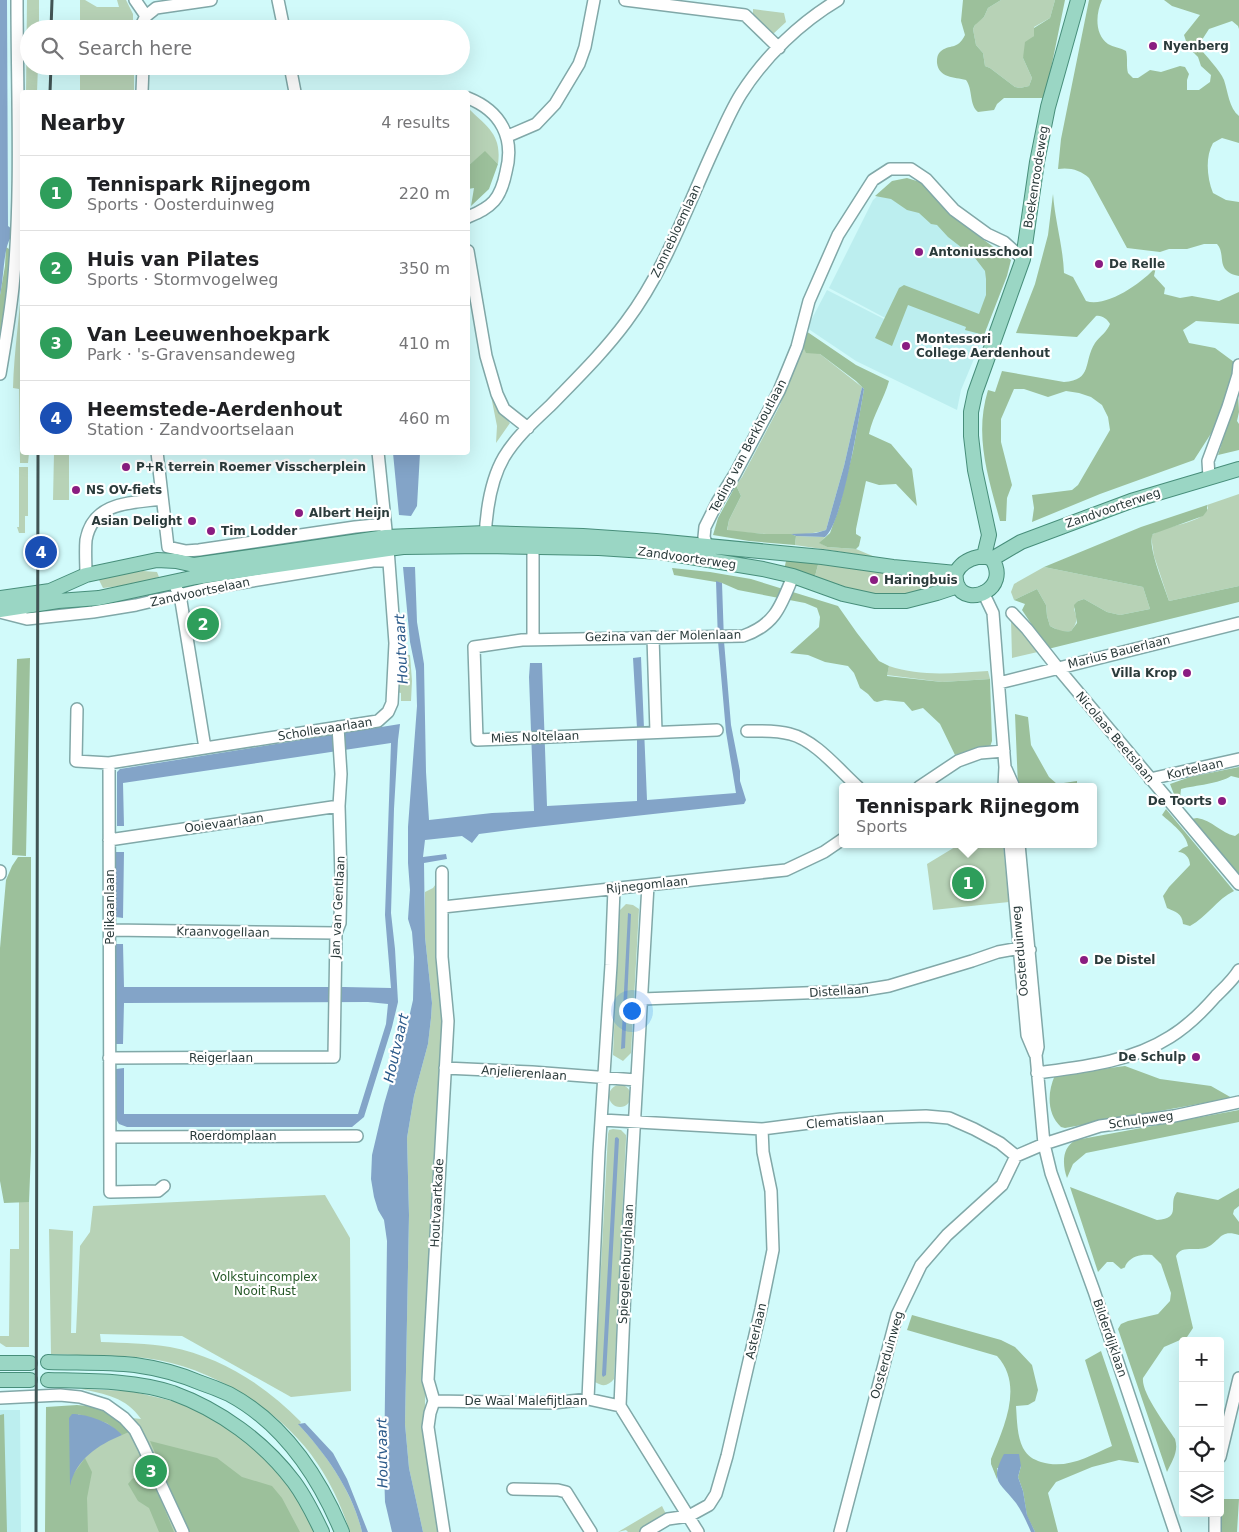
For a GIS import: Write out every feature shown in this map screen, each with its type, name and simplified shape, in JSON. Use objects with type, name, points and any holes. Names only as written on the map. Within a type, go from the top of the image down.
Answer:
[{"type":"main road","name":"Boekenroodeweg","points":[[988,558],[989,536],[970,436],[971,412],[975,393],[1023,259],[1037,162],[1048,108],[1078,0]]},
{"type":"main road","name":"Zandvoorterweg","points":[[988,558],[1021,542],[1131,501],[1239,469]]},
{"type":"main road","name":"Zandvoorterweg","points":[[409,541],[485,539],[533,545],[630,549],[763,569],[791,580],[875,601],[906,601],[937,593],[957,579]]},
{"type":"main road","name":"Zandvoorterweg","points":[[533,545],[638,539],[841,559],[957,579]]},
{"type":"main road","name":"Zandvoortselaan","points":[[0,598],[50,591],[86,576],[157,560],[201,565],[409,541]]},
{"type":"main road","name":"Zandvoortselaan","points":[[0,611],[58,601],[99,598],[173,582],[387,543]]},
{"type":"main road","points":[[988,558],[997,570],[997,579],[991,588],[971,595],[962,591],[957,579],[968,561],[988,558]]},
{"type":"main road","points":[[157,560],[166,565],[173,582]]},
{"type":"main road","points":[[86,576],[86,586],[89,592],[99,598]]},
{"type":"main road","points":[[48,1362],[135,1365],[180,1374],[228,1394],[252,1409],[293,1448],[310,1469],[325,1493],[342,1532]]},
{"type":"main road","points":[[0,1363],[30,1363]]},
{"type":"main road","points":[[0,1380],[30,1380]]},
{"type":"main road","points":[[48,1380],[112,1382],[142,1387],[172,1393],[208,1408],[256,1441],[294,1482],[322,1532]]},
{"type":"street","points":[[0,374],[11,304],[16,240],[17,0]]},
{"type":"street","points":[[135,0],[146,16]]},
{"type":"street","points":[[144,20],[156,8],[211,0]]},
{"type":"street","points":[[278,0],[282,20]]},
{"type":"street","points":[[508,136],[536,124],[555,104],[579,64],[585,47],[594,0]]},
{"type":"street","points":[[625,0],[745,15],[779,48]]},
{"type":"street","name":"Zonnebloemlaan","points":[[485,539],[486,514],[504,457],[528,428],[580,375],[626,322],[650,286],[670,247],[734,106],[754,76],[803,25],[838,0]]},
{"type":"street","points":[[142,90],[143,75]]},
{"type":"street","points":[[292,75],[295,90]]},
{"type":"street","points":[[470,99],[494,115],[502,125],[508,136],[509,154],[502,186],[494,200],[482,211],[470,216]]},
{"type":"street","name":"Teding van Berkhoutlaan","points":[[712,560],[704,536],[705,527],[780,391],[797,347],[808,301],[838,235],[873,180],[890,169],[911,169],[926,179],[954,210],[987,234],[1004,242],[1023,259]]},
{"type":"street","points":[[1004,242],[1026,240]]},
{"type":"street","points":[[470,263],[486,356],[497,394],[504,409],[528,428]]},
{"type":"street","points":[[1209,477],[1208,461],[1228,407],[1238,375],[1239,365]]},
{"type":"street","points":[[86,576],[86,540],[90,528],[99,515],[115,506],[162,499],[157,455]]},
{"type":"street","name":"Schollevaarlaan","points":[[109,763],[338,730],[378,721],[388,712],[392,703],[395,643],[378,455]]},
{"type":"street","name":"Zandvoortselaan","points":[[0,611],[27,618],[93,612],[136,605],[198,590],[373,562],[387,543],[355,527],[186,551],[168,547],[162,499]]},
{"type":"street","points":[[533,545],[533,639]]},
{"type":"street","name":"Gezina van der Molenlaan","points":[[474,647],[533,639],[742,636],[765,626],[776,614],[791,580]]},
{"type":"street","points":[[173,582],[180,595],[205,748]]},
{"type":"street","points":[[983,592],[993,613],[1004,751],[1004,783]]},
{"type":"street","name":"Nicolaas Beetslaan","points":[[1012,613],[1239,884]]},
{"type":"street","name":"Marius Bauerlaan","points":[[999,682],[1239,623]]},
{"type":"street","points":[[651,733],[653,637]]},
{"type":"street","name":"Mies Noltelaan","points":[[474,647],[477,740],[718,730]]},
{"type":"street","points":[[76,709],[76,761],[109,763]]},
{"type":"street","name":"Jan van Gentlaan","points":[[334,1057],[336,933],[340,923],[341,877],[340,806],[342,774],[338,730]]},
{"type":"street","points":[[747,731],[769,730],[792,734],[815,747],[854,783]]},
{"type":"street","points":[[925,783],[958,761],[980,753],[1004,751]]},
{"type":"street","name":"Kortelaan","points":[[1150,780],[1239,760]]},
{"type":"street","name":"Pelikaanlaan","points":[[109,763],[110,1192],[158,1192],[164,1186]]},
{"type":"street","points":[[1005,767],[1012,783]]},
{"type":"street","name":"Ooievaarlaan","points":[[109,840],[340,806]]},
{"type":"street","name":"Rijnegomlaan","points":[[443,907],[786,870],[824,852],[839,842]]},
{"type":"street","name":"Oosterduinweg","points":[[1011,848],[1025,949]]},
{"type":"street","name":"Oosterduinweg","points":[[1020,848],[1027,1035],[1036,1055],[1044,1144]]},
{"type":"street","name":"Houtvaartkade","points":[[442,872],[442,957],[448,1021],[428,1380],[434,1401],[428,1428],[444,1532]]},
{"type":"street","points":[[636,1080],[648,885]]},
{"type":"street","points":[[588,1400],[614,889]]},
{"type":"street","name":"Kraanvogellaan","points":[[110,930],[336,933]]},
{"type":"street","name":"Distellaan","points":[[642,999],[858,991],[889,986],[972,962],[998,952],[1025,949]]},
{"type":"street","points":[[1037,1073],[1080,1068],[1129,1056],[1170,1038],[1204,1010],[1239,970]]},
{"type":"street","name":"Reigerlaan","points":[[110,1058],[334,1057]]},
{"type":"street","name":"Anjelierenlaan","points":[[445,1068],[636,1080]]},
{"type":"street","name":"Spiegelenburghlaan","points":[[620,1406],[636,1080]]},
{"type":"street","name":"Schulpweg","points":[[1044,1144],[1100,1126],[1174,1116],[1239,1102]]},
{"type":"street","name":"Clematislaan","points":[[602,1120],[762,1129],[841,1118],[926,1116],[949,1118],[974,1129],[1000,1143],[1016,1156]]},
{"type":"street","name":"Asterlaan","points":[[646,1532],[668,1519],[689,1516],[709,1506],[716,1494],[736,1419],[773,1250],[771,1191],[763,1152],[762,1129]]},
{"type":"street","name":"Roerdomplaan","points":[[110,1137],[357,1136]]},
{"type":"street","points":[[1016,1156],[1044,1144]]},
{"type":"street","name":"Bilderdijklaan","points":[[1044,1144],[1051,1173],[1094,1291],[1175,1532]]},
{"type":"street","name":"Oosterduinweg","points":[[840,1532],[897,1315],[921,1264],[947,1235],[1002,1185],[1016,1156]]},
{"type":"street","points":[[1224,1440],[1239,1378]]},
{"type":"street","points":[[0,1398],[60,1395],[80,1397],[106,1405],[124,1418],[135,1430],[183,1532]]},
{"type":"street","name":"De Waal Malefijtlaan","points":[[434,1401],[553,1403],[588,1400],[620,1406]]},
{"type":"street","points":[[620,1406],[698,1532]]},
{"type":"street","points":[[513,1489],[558,1490],[566,1492],[591,1532]]},
{"type":"street","points":[[1215,1517],[1215,1532]]},
{"type":"shaded area","points":[[0,0],[7,0],[8,226],[12,229],[20,229],[20,236],[11,237],[8,242],[0,295]]},
{"type":"shaded area","name":"Antoniusschool","points":[[889,186],[950,220],[1009,264],[987,328],[905,295],[889,320],[829,288],[873,200]]},
{"type":"shaded area","name":"Montessori College Aerdenhout","points":[[827,290],[890,322],[905,297],[986,330],[961,390],[957,410],[856,361],[807,328]]},
{"type":"shaded area","points":[[862,387],[864,389],[849,468],[832,528],[825,537],[796,536],[791,534],[816,533],[826,530],[844,466]]},
{"type":"shaded area","points":[[393,455],[420,455],[417,506],[411,516],[399,515]]},
{"type":"shaded area","points":[[403,567],[415,567],[417,622],[424,664],[429,820],[492,813],[534,811],[530,663],[542,663],[547,806],[637,801],[637,728],[633,658],[641,657],[647,800],[736,793],[726,732],[718,641],[716,581],[722,583],[724,641],[731,725],[740,771],[740,781],[746,800],[744,804],[479,834],[472,843],[462,836],[425,840],[423,857],[446,854],[447,859],[424,863],[425,937],[432,1003],[428,1044],[414,1096],[407,1138],[409,1215],[405,1424],[409,1468],[423,1532],[392,1532],[385,1502],[387,1241],[384,1220],[378,1210],[371,1179],[372,1155],[413,1000],[414,957],[412,932],[408,919],[410,890],[408,827],[417,706],[416,671],[410,642]]},
{"type":"shaded area","points":[[400,724],[394,809],[391,913],[398,1002],[364,1117],[352,1127],[127,1127],[119,1124],[116,1119],[116,1069],[124,1068],[124,1114],[358,1114],[386,1024],[388,1004],[368,1002],[124,1003],[123,1044],[116,1044],[116,944],[123,944],[124,987],[391,988],[385,915],[391,743],[123,783],[124,826],[117,826],[117,772],[120,769]]},
{"type":"shaded area","points":[[116,852],[124,852],[123,918],[116,917]]},
{"type":"shaded area","points":[[628,913],[631,914],[625,1048],[621,1049]]},
{"type":"shaded area","points":[[615,1138],[619,1139],[606,1375],[603,1377]]},
{"type":"shaded area","points":[[0,1410],[20,1410],[21,1532],[0,1532]]},
{"type":"shaded area","points":[[72,1414],[99,1420],[122,1435],[105,1443],[89,1454],[77,1468],[70,1486],[69,1418]]},
{"type":"shaded area","points":[[305,1423],[333,1453],[347,1479],[368,1532],[362,1532],[352,1502],[337,1474],[319,1448],[298,1424]]},
{"type":"shaded area","points":[[1004,1454],[1019,1454],[1021,1466],[1018,1477],[1023,1491],[1027,1515],[1035,1532],[1031,1532],[1018,1506],[998,1481],[997,1471]]},
{"type":"green space","points":[[27,0],[39,0],[39,20],[27,20]]},
{"type":"green space","points":[[80,0],[85,0],[97,7],[119,7],[117,0],[126,0],[133,14],[133,20],[80,20]]},
{"type":"green space","points":[[963,0],[1001,0],[988,8],[984,17],[975,25],[973,29],[976,45],[983,53],[985,66],[1015,87],[1020,88],[1029,86],[1032,78],[1023,58],[1025,42],[1034,36],[1034,28],[1050,18],[1055,0],[1065,0],[1045,98],[1004,98],[997,104],[994,110],[978,112],[973,105],[970,88],[966,80],[948,76],[941,72],[937,63],[939,53],[959,43],[965,35],[961,21]]},
{"type":"green space","points":[[1001,0],[1055,0],[1050,18],[1034,27],[1034,36],[1023,58],[1032,78],[1029,86],[1015,87],[985,66],[983,53],[976,45],[973,29],[976,23],[984,17],[988,8]]},
{"type":"green space","points":[[1089,0],[1102,0],[1098,11],[1100,35],[1108,44],[1126,51],[1128,73],[1133,78],[1138,78],[1150,70],[1161,72],[1180,66],[1185,67],[1189,74],[1187,90],[1199,90],[1210,82],[1211,75],[1201,66],[1198,57],[1188,47],[1184,35],[1200,15],[1172,6],[1164,0],[1239,0],[1239,29],[1232,21],[1209,29],[1198,46],[1222,76],[1231,104],[1239,116],[1239,143],[1222,138],[1213,143],[1210,149],[1208,168],[1209,181],[1213,193],[1226,200],[1239,202],[1239,276],[1231,274],[1226,270],[1222,262],[1220,248],[1217,244],[1204,244],[1187,249],[1169,249],[1160,252],[1127,248],[1089,178],[1075,170],[1058,169],[1061,139]]},
{"type":"green space","points":[[753,9],[784,13],[786,22],[772,35],[753,15]]},
{"type":"green space","points":[[26,75],[38,75],[37,90],[26,90]]},
{"type":"green space","points":[[80,75],[134,75],[134,90],[80,90]]},
{"type":"green space","points":[[470,110],[492,132],[498,145],[498,164],[485,152],[470,164]]},
{"type":"green space","points":[[485,151],[498,164],[489,189],[471,206],[474,188],[470,189],[470,164]]},
{"type":"green space","points":[[907,178],[920,182],[953,217],[1011,260],[1007,276],[984,335],[965,330],[966,327],[908,305],[892,346],[875,338],[899,288],[904,285],[979,314],[986,295],[985,271],[975,258],[948,237],[937,225],[931,224],[919,213],[907,210],[891,199],[875,196],[892,181]]},
{"type":"green space","points":[[1053,194],[1064,273],[1073,277],[1086,301],[1104,301],[1114,297],[1143,280],[1156,267],[1154,276],[1165,288],[1164,294],[1180,298],[1192,296],[1219,301],[1239,292],[1239,324],[1196,321],[1183,330],[1189,343],[1215,348],[1238,365],[1226,404],[1212,432],[1194,460],[1100,494],[1032,522],[1034,508],[1032,495],[1072,490],[1078,485],[1110,430],[1108,417],[1102,405],[1091,397],[1066,391],[1048,397],[1024,389],[1014,389],[1001,419],[1001,442],[1012,485],[1007,498],[1006,521],[1000,521],[987,472],[982,440],[984,407],[988,390],[995,392],[1002,371],[1064,382],[1079,378],[1086,369],[1095,343],[1110,324],[1104,318],[1096,316],[1077,337],[1016,333],[1035,284],[1048,235]]},
{"type":"green space","points":[[6,247],[9,249],[11,265],[0,348],[0,295]]},
{"type":"green space","points":[[20,301],[20,455],[29,455],[28,463],[20,463],[19,389],[13,388]]},
{"type":"green space","points":[[806,331],[856,365],[889,381],[869,434],[891,444],[912,469],[917,506],[896,484],[879,485],[866,481],[856,529],[856,534],[861,537],[859,546],[856,549],[827,547],[819,543],[830,533],[839,508],[853,451],[864,389],[820,354],[806,353],[802,344]]},
{"type":"green space","points":[[802,344],[820,354],[862,387],[844,466],[826,530],[790,535],[727,531],[729,520],[741,496],[736,485],[779,407]]},
{"type":"green space","points":[[1238,392],[1239,450],[1218,455]]},
{"type":"green space","points":[[491,396],[498,411],[510,423],[496,443],[497,426]]},
{"type":"green space","points":[[54,455],[69,455],[69,500],[53,500]]},
{"type":"green space","points":[[19,467],[28,467],[28,516],[25,516],[25,533],[19,533],[17,527],[19,527]]},
{"type":"green space","points":[[736,485],[741,496],[729,520],[727,530],[764,534],[791,534],[796,536],[795,545],[749,541],[713,535],[718,518]]},
{"type":"green space","points":[[1239,494],[1239,586],[1169,601],[1154,556],[1151,536],[1157,532],[1198,518],[1204,514],[1208,508],[1207,505]]},
{"type":"green space","points":[[1207,505],[1207,511],[1203,516],[1153,534],[1152,547],[1157,566],[1169,601],[1239,586],[1239,602],[1048,649],[1022,610],[1025,604],[1014,600],[1037,589],[1046,605],[1050,626],[1065,631],[1071,631],[1077,623],[1074,605],[1084,599],[1107,612],[1120,615],[1150,609],[1143,587],[1044,567],[1141,527]]},
{"type":"green space","points":[[796,536],[825,537],[820,543],[827,547],[856,549],[875,557],[795,545]]},
{"type":"green space","points":[[786,561],[819,561],[814,580],[784,570]]},
{"type":"green space","points":[[819,561],[883,570],[900,577],[932,579],[933,589],[887,598],[814,580]]},
{"type":"green space","points":[[1044,567],[1143,587],[1150,609],[1120,615],[1107,612],[1084,599],[1078,601],[1074,609],[1076,620],[1071,631],[1060,631],[1050,626],[1046,605],[1037,589],[1014,600],[1011,592],[1014,584]]},
{"type":"green space","points":[[672,568],[751,579],[838,606],[879,661],[889,666],[887,676],[942,682],[990,679],[992,741],[990,747],[955,755],[940,724],[923,708],[912,711],[904,702],[874,701],[860,688],[854,673],[848,666],[825,662],[808,655],[790,653],[819,627],[820,617],[817,608],[805,603],[738,590],[722,583],[674,575]]},
{"type":"green space","points":[[143,571],[157,572],[159,577],[138,584],[103,588],[99,580],[103,576]]},
{"type":"green space","points":[[1011,619],[1042,651],[1012,658]]},
{"type":"green space","points":[[399,654],[410,655],[411,701],[401,701],[401,693],[396,692]]},
{"type":"green space","points":[[30,658],[26,856],[12,855],[17,659]]},
{"type":"green space","points":[[889,666],[925,673],[988,671],[990,679],[942,682],[887,675]]},
{"type":"green space","points":[[1015,714],[1028,717],[1031,745],[1049,777],[1056,783],[1018,783]]},
{"type":"green space","points":[[1239,767],[1239,778],[1231,776],[1214,783],[1181,789],[1179,807],[1170,784],[1190,777]]},
{"type":"green space","points":[[1166,809],[1234,891],[1190,926],[1183,924],[1180,915],[1167,908],[1163,896],[1190,865],[1187,856],[1178,852],[1188,846],[1187,842],[1178,829],[1162,815]]},
{"type":"green space","points":[[1197,818],[1207,821],[1235,836],[1239,833],[1239,876],[1191,819]]},
{"type":"green space","points":[[953,848],[1003,848],[1009,902],[933,910],[927,864]]},
{"type":"green space","points":[[18,857],[31,857],[31,1151],[29,1202],[4,1203],[0,1181],[0,948],[6,880]]},
{"type":"green space","points":[[438,881],[443,1029],[439,1075],[425,1403],[427,1436],[442,1532],[423,1532],[409,1468],[405,1424],[409,1215],[407,1138],[414,1096],[428,1044],[431,1018],[432,1003],[425,937],[425,892],[433,888]]},
{"type":"green space","points":[[626,904],[633,905],[639,909],[631,1053],[623,1061],[613,1055],[619,911]]},
{"type":"green space","points":[[1125,1066],[1160,1079],[1211,1086],[1232,1098],[1065,1128],[1056,1122],[1050,1103],[1052,1082],[1055,1075]]},
{"type":"green space","points":[[620,1085],[628,1088],[631,1096],[628,1104],[620,1107],[612,1104],[609,1096],[612,1088]]},
{"type":"green space","points":[[1239,1110],[1239,1122],[1086,1153],[1073,1164],[1067,1178],[1064,1156],[1071,1143],[1076,1140]]},
{"type":"green space","points":[[609,1130],[621,1130],[626,1135],[614,1379],[610,1383],[600,1385],[595,1382],[608,1134]]},
{"type":"green space","points":[[1070,1187],[1157,1220],[1170,1216],[1177,1192],[1218,1200],[1239,1188],[1239,1206],[1234,1210],[1233,1214],[1239,1222],[1239,1235],[1227,1233],[1210,1246],[1201,1249],[1185,1249],[1176,1256],[1193,1328],[1187,1337],[1179,1337],[1179,1340],[1164,1347],[1143,1378],[1143,1384],[1150,1400],[1175,1439],[1176,1452],[1167,1472],[1118,1329],[1121,1324],[1128,1321],[1158,1314],[1170,1301],[1171,1293],[1161,1264],[1152,1255],[1142,1255],[1130,1260],[1121,1269],[1113,1262],[1107,1262],[1098,1272]]},
{"type":"green space","name":"Volkstuincomplex Nooit Rust","points":[[325,1195],[350,1238],[351,1391],[291,1397],[182,1336],[100,1334],[101,1342],[136,1343],[170,1347],[207,1358],[241,1374],[273,1396],[301,1422],[299,1425],[319,1448],[337,1474],[352,1502],[362,1532],[350,1532],[340,1505],[322,1471],[287,1427],[268,1411],[226,1384],[203,1374],[158,1360],[118,1356],[51,1354],[49,1229],[73,1231],[71,1333],[76,1333],[80,1246],[90,1232],[93,1206]]},
{"type":"green space","points":[[19,1202],[29,1202],[29,1347],[6,1347],[0,1343],[0,1336],[9,1336],[10,1249],[19,1249]]},
{"type":"green space","points":[[912,1315],[1001,1340],[1015,1347],[1032,1365],[1038,1390],[1035,1401],[1028,1405],[1016,1406],[1018,1433],[1023,1448],[1029,1456],[1038,1461],[1051,1464],[1078,1461],[1112,1446],[1085,1360],[1101,1351],[1139,1463],[1119,1460],[1092,1467],[1056,1482],[1048,1493],[1058,1532],[1035,1532],[1027,1516],[1023,1491],[1018,1477],[1021,1466],[997,1468],[997,1479],[991,1464],[1009,1406],[1009,1380],[1005,1367],[997,1356],[907,1330]]},
{"type":"green space","points":[[81,1389],[130,1391],[177,1402],[194,1408],[238,1433],[292,1485],[318,1532],[50,1532],[48,1409],[141,1419],[122,1401],[107,1395]]},
{"type":"green space","points":[[77,1405],[93,1407],[107,1412],[131,1431],[122,1435],[107,1423],[78,1414],[71,1483],[72,1476],[85,1458],[92,1472],[87,1498],[88,1532],[45,1532],[46,1407]]},
{"type":"green space","points":[[4,1414],[7,1532],[0,1532],[0,1415]]},
{"type":"green space","points":[[150,1441],[217,1458],[242,1477],[272,1486],[282,1498],[300,1532],[188,1532]]},
{"type":"green space","points":[[148,1469],[174,1532],[159,1532],[149,1508],[138,1501],[128,1484],[132,1479]]},
{"type":"green space","points":[[1224,1499],[1239,1499],[1237,1532],[1219,1532],[1220,1517],[1224,1517]]},
{"type":"green space","points":[[662,1506],[667,1516],[639,1532],[628,1532],[626,1530],[618,1532]]},
{"type":"railway","points":[[51,20],[52,0]]},
{"type":"railway","points":[[50,90],[51,75]]},
{"type":"railway","points":[[36,1532],[38,455]]},
{"type":"place","name":"Nyenberg","points":[[1153,46]]},
{"type":"place","name":"Antoniusschool","points":[[919,252]]},
{"type":"place","name":"De Relle","points":[[1099,264]]},
{"type":"place","name":"Montessori College Aerdenhout","points":[[906,346]]},
{"type":"place","name":"P+R terrein Roemer Visscherplein","points":[[126,467]]},
{"type":"place","name":"NS OV-fiets","points":[[76,490]]},
{"type":"place","name":"Albert Heijn","points":[[299,513]]},
{"type":"place","name":"Asian Delight","points":[[192,521]]},
{"type":"place","name":"Tim Lodder","points":[[211,531]]},
{"type":"place","name":"Heemstede-Aerdenhout","points":[[41,552]]},
{"type":"place","name":"Haringbuis","points":[[874,580]]},
{"type":"place","name":"Huis van Pilates","points":[[203,624]]},
{"type":"place","name":"Villa Krop","points":[[1187,673]]},
{"type":"place","name":"De Toorts","points":[[1222,801]]},
{"type":"place","name":"Tennispark Rijnegom","points":[[968,883]]},
{"type":"place","name":"De Distel","points":[[1084,960]]},
{"type":"place","name":"De Schulp","points":[[1196,1057]]},
{"type":"place","name":"Van Leeuwenhoekpark","points":[[151,1471]]},
{"type":"water label","name":"Houtvaart","points":[[401,649]]},
{"type":"water label","name":"Houtvaart","points":[[396,1048]]},
{"type":"water label","name":"Houtvaart","points":[[382,1453]]}]
